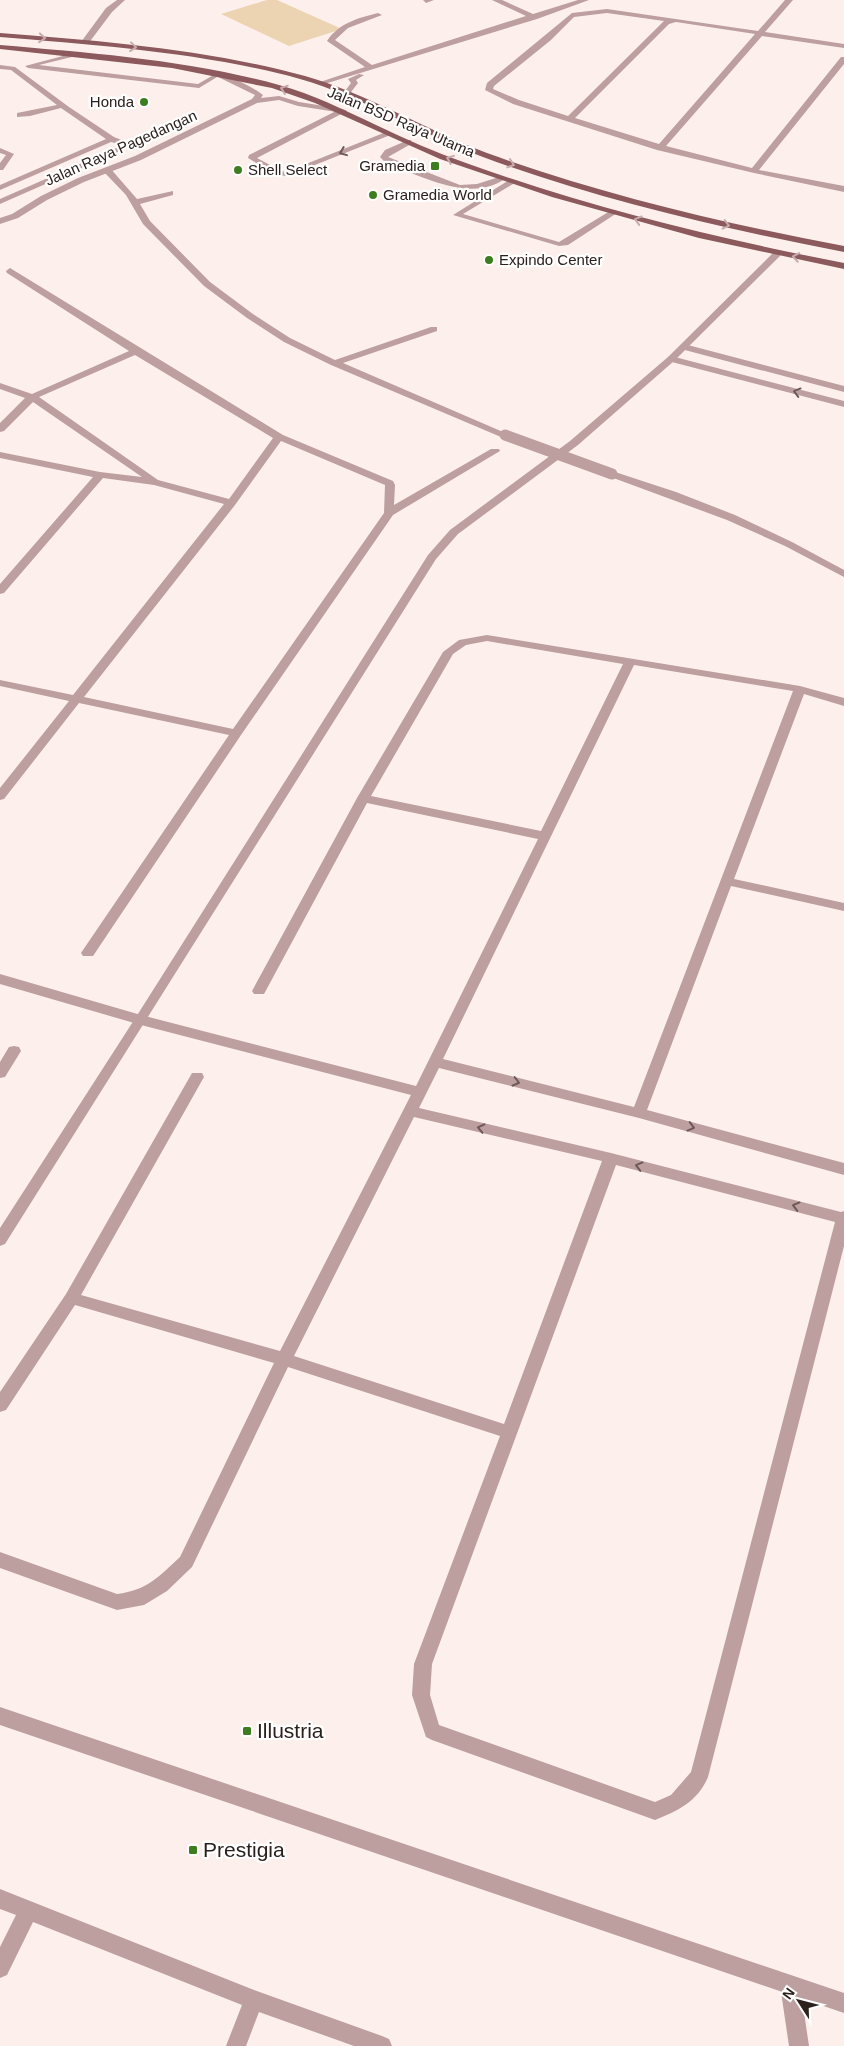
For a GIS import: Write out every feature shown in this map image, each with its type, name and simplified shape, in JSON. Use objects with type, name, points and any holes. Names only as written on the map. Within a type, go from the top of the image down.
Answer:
[{"type":"main road","name":"Jalan BSD Raya Utama","points":[[0,35],[134,47],[192,56],[321,83],[484,155],[596,191],[678,214],[844,249]]},
{"type":"main road","name":"Jalan BSD Raya Utama","points":[[0,47],[160,63],[277,87],[343,111],[389,134],[460,164],[502,178],[663,227],[777,254],[844,266]]},
{"type":"main road","points":[[663,227],[678,214]]},
{"type":"street","points":[[85,42],[109,10],[121,0]]},
{"type":"street","points":[[496,0],[534,17]]},
{"type":"street","points":[[321,83],[585,0]]},
{"type":"street","points":[[660,148],[789,0]]},
{"type":"street","points":[[844,46],[607,11],[572,15],[548,38],[490,85],[489,90],[569,119],[660,148],[754,172],[844,189]]},
{"type":"street","points":[[372,68],[331,41],[346,26],[378,16]]},
{"type":"street","points":[[569,119],[664,24],[676,20]]},
{"type":"street","points":[[754,172],[844,59]]},
{"type":"street","points":[[219,74],[240,86],[256,92],[259,95],[255,101]]},
{"type":"street","name":"Jalan Raya Pagedangan","points":[[0,222],[81,180],[138,158],[255,101],[279,98],[343,111]]},
{"type":"street","points":[[107,170],[130,194],[146,222],[206,284],[287,340],[334,363],[505,435],[612,474],[660,489],[773,536],[844,574]]},
{"type":"street","points":[[134,203],[170,193]]},
{"type":"street","points":[[0,1240],[141,1020],[432,557],[454,532],[574,443],[671,359],[777,254]]},
{"type":"street","points":[[10,271],[136,352],[278,437],[389,483],[389,513]]},
{"type":"street","points":[[334,363],[434,328]]},
{"type":"street","points":[[684,347],[844,389]]},
{"type":"street","points":[[0,429],[32,398],[136,352]]},
{"type":"street","points":[[671,359],[844,404]]},
{"type":"street","points":[[0,386],[32,398],[155,482]]},
{"type":"street","points":[[0,796],[231,503],[278,437]]},
{"type":"street","points":[[88,953],[236,733],[389,513],[495,451]]},
{"type":"street","points":[[0,455],[100,475],[155,482],[231,503]]},
{"type":"street","points":[[0,591],[100,475]]},
{"type":"street","points":[[259,991],[363,798],[449,652],[463,642],[486,638],[630,660],[800,689],[844,702]]},
{"type":"street","points":[[0,1560],[117,1602],[138,1599],[161,1586],[186,1562],[284,1358],[435,1062],[630,660]]},
{"type":"street","points":[[0,683],[236,733]]},
{"type":"street","points":[[639,1113],[800,689]]},
{"type":"street","points":[[363,798],[544,836]]},
{"type":"street","points":[[726,881],[844,906]]},
{"type":"street","points":[[0,979],[141,1020],[420,1092]]},
{"type":"street","points":[[0,1073],[14,1051]]},
{"type":"street","points":[[435,1062],[639,1113],[844,1169]]},
{"type":"street","points":[[0,1405],[72,1298],[197,1077]]},
{"type":"street","points":[[410,1111],[611,1158],[844,1218],[699,1777],[678,1801],[654,1811],[432,1731],[421,1695],[423,1664],[611,1158]]},
{"type":"street","points":[[72,1298],[284,1358],[509,1432]]},
{"type":"street","points":[[0,1716],[844,2003]]},
{"type":"street","points":[[0,1899],[254,2000],[382,2046]]},
{"type":"street","points":[[0,1968],[28,1909]]},
{"type":"street","points":[[790,1985],[799,2046]]},
{"type":"street","points":[[236,2046],[254,2000]]},
{"type":"lane","points":[[0,72],[78,54]]},
{"type":"lane","points":[[28,66],[195,86],[202,85],[219,74]]},
{"type":"lane","points":[[0,67],[13,68],[62,106],[111,138],[130,145],[0,202]]},
{"type":"lane","points":[[346,95],[355,83],[351,79],[361,75]]},
{"type":"lane","points":[[20,115],[62,106]]},
{"type":"lane","points":[[343,111],[252,158],[278,173],[287,174],[389,134]]},
{"type":"lane","points":[[0,188],[111,138]]},
{"type":"lane","points":[[408,142],[388,152],[384,157],[459,187],[478,186],[502,178]]},
{"type":"lane","points":[[0,150],[10,154],[0,168]]},
{"type":"lane","points":[[514,181],[457,214],[559,244],[565,243],[613,213]]},
{"type":"shaded area","points":[[267,0],[277,0],[342,29],[289,46],[221,14]]},
{"type":"place","name":"Honda","points":[[144,102]]},
{"type":"place","name":"Gramedia","points":[[435,166]]},
{"type":"place","name":"Shell Select","points":[[238,170]]},
{"type":"place","name":"Gramedia World","points":[[373,195]]},
{"type":"place","name":"Expindo Center","points":[[489,260]]},
{"type":"place","name":"Illustria","points":[[247,1731]]},
{"type":"place","name":"Prestigia","points":[[193,1850]]}]
